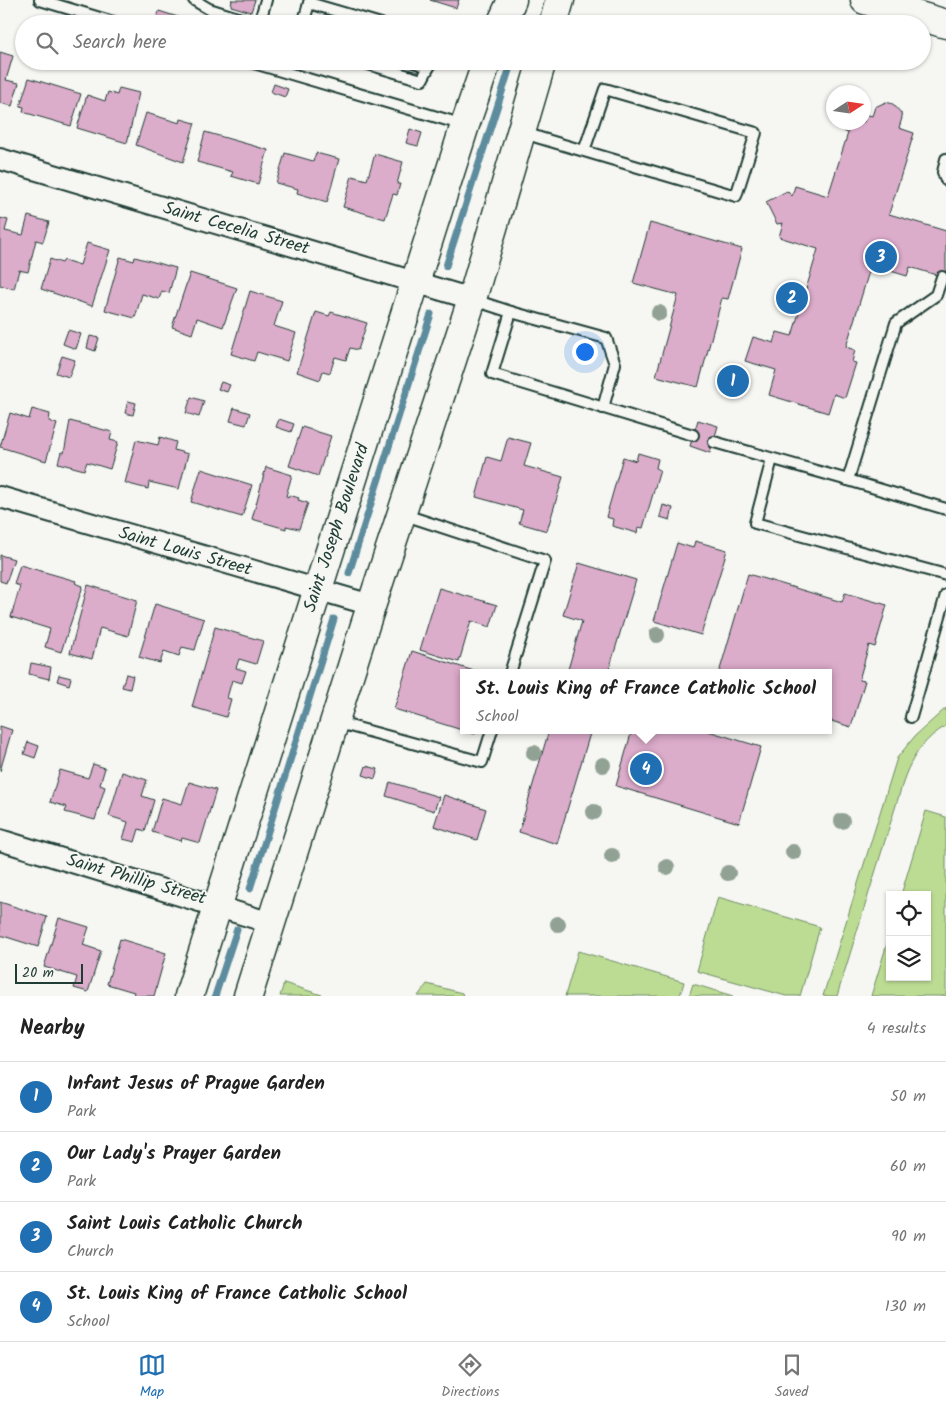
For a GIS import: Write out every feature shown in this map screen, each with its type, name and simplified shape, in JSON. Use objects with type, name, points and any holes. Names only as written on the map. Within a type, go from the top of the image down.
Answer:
[{"type":"street","points":[[494,0],[495,15]]},
{"type":"street","points":[[505,15],[512,0]]},
{"type":"street","points":[[556,15],[560,0]]},
{"type":"street","points":[[865,0],[916,15]]},
{"type":"street","points":[[931,20],[946,24]]},
{"type":"street","name":"Saint Joseph Boulevard","points":[[189,996],[484,70]]},
{"type":"street","points":[[248,996],[371,605],[472,299],[539,70]]},
{"type":"street","name":"Saint Cecelia Street","points":[[0,159],[472,299]]},
{"type":"street","name":"Saint Louis Street","points":[[0,497],[317,591],[371,605]]},
{"type":"street","name":"Saint Phillip Street","points":[[0,840],[218,904],[271,922]]},
{"type":"lane","points":[[40,0],[90,15]]},
{"type":"lane","points":[[194,0],[209,9],[229,15]]},
{"type":"lane","points":[[261,15],[266,0]]},
{"type":"lane","points":[[305,15],[309,2],[352,15]]},
{"type":"lane","points":[[278,70],[465,125]]},
{"type":"lane","points":[[388,70],[422,80],[428,70]]},
{"type":"lane","points":[[522,132],[584,151],[736,196],[756,133],[605,89],[584,151]]},
{"type":"lane","points":[[946,159],[943,172],[946,180]]},
{"type":"lane","points":[[848,480],[896,322],[936,295],[942,277]]},
{"type":"lane","points":[[472,299],[511,312],[606,338],[615,364],[603,408]]},
{"type":"lane","points":[[511,312],[492,374],[693,435]]},
{"type":"lane","points":[[714,442],[946,509]]},
{"type":"lane","points":[[772,459],[755,523],[946,575]]},
{"type":"lane","points":[[401,514],[545,561],[511,669]]},
{"type":"lane","points":[[911,717],[946,595]]},
{"type":"lane","points":[[334,722],[482,762],[491,734]]},
{"type":"green space","points":[[946,708],[946,726],[921,747],[905,776],[837,996],[823,996],[897,758],[915,736]]},
{"type":"green space","points":[[926,811],[946,817],[946,996],[871,996],[886,947],[886,981],[931,981],[931,891],[902,891]]},
{"type":"green space","points":[[718,897],[820,927],[800,996],[786,996],[697,971]]},
{"type":"green space","points":[[578,951],[684,982],[680,996],[565,996]]},
{"type":"green space","points":[[284,983],[325,996],[280,996]]},
{"type":"green space","points":[[427,984],[462,993],[463,996],[418,996]]},
{"type":"green space","points":[[693,984],[733,996],[689,996]]},
{"type":"building","points":[[232,0],[255,0],[251,12],[231,6]]},
{"type":"building","points":[[430,0],[459,0],[456,8]]},
{"type":"building","points":[[159,11],[172,15],[158,15]]},
{"type":"building","points":[[0,52],[13,56],[6,80],[19,83],[12,106],[0,103]]},
{"type":"building","points":[[29,78],[81,94],[71,126],[23,112],[24,107],[20,106]]},
{"type":"building","points":[[274,84],[288,89],[285,97],[271,92]]},
{"type":"building","points":[[119,88],[139,93],[127,143],[77,128],[87,95],[105,101],[108,92],[117,95]]},
{"type":"building","points":[[886,102],[893,104],[901,113],[902,118],[899,128],[914,133],[889,214],[946,231],[946,278],[910,267],[907,276],[871,265],[846,347],[855,350],[852,362],[856,363],[845,398],[834,394],[828,413],[769,395],[776,370],[745,361],[753,337],[774,343],[777,332],[792,336],[818,249],[779,237],[783,223],[777,224],[766,202],[787,191],[792,196],[795,186],[828,196],[848,133],[843,130],[871,130],[871,116],[875,107]]},
{"type":"building","points":[[146,113],[180,123],[181,119],[195,123],[183,162],[136,145]]},
{"type":"building","points":[[410,129],[422,133],[418,146],[406,143]]},
{"type":"building","points":[[205,132],[268,150],[258,184],[231,176],[233,172],[197,162]]},
{"type":"building","points":[[285,153],[313,161],[316,153],[339,159],[327,202],[297,193],[298,189],[276,183]]},
{"type":"building","points":[[375,154],[403,162],[397,184],[400,184],[397,195],[393,194],[385,219],[343,207],[352,176],[367,180]]},
{"type":"building","points":[[28,216],[49,222],[43,242],[36,240],[28,272],[19,270],[14,289],[0,285],[0,218],[8,220],[5,231],[23,235]]},
{"type":"building","points":[[650,223],[742,249],[728,299],[722,298],[698,387],[656,376],[678,295],[633,283]]},
{"type":"building","points":[[87,243],[110,250],[92,306],[41,289],[50,259],[62,263],[64,260],[80,265]]},
{"type":"building","points":[[120,257],[134,261],[135,257],[176,268],[169,293],[162,291],[159,299],[142,294],[135,318],[105,310]]},
{"type":"building","points":[[190,273],[237,288],[223,327],[197,318],[192,334],[172,327]]},
{"type":"building","points":[[250,291],[282,301],[274,326],[296,333],[287,361],[257,352],[254,361],[231,354]]},
{"type":"building","points":[[316,312],[329,316],[331,312],[367,323],[358,350],[350,348],[346,360],[335,357],[330,373],[323,371],[320,380],[297,372]]},
{"type":"building","points":[[68,330],[81,334],[76,349],[63,344]]},
{"type":"building","points":[[90,336],[99,338],[95,351],[87,348]]},
{"type":"building","points":[[62,356],[75,360],[69,377],[56,373]]},
{"type":"building","points":[[221,382],[230,385],[227,392],[218,389]]},
{"type":"building","points":[[191,397],[204,401],[199,417],[186,413]]},
{"type":"building","points":[[128,401],[136,403],[133,415],[125,413]]},
{"type":"building","points":[[234,408],[250,413],[246,425],[230,421]]},
{"type":"building","points":[[32,409],[50,414],[49,421],[57,424],[46,461],[0,447],[10,413],[29,419]]},
{"type":"building","points":[[279,419],[294,424],[291,432],[276,427]]},
{"type":"building","points":[[698,420],[718,426],[710,453],[690,446]]},
{"type":"building","points":[[70,421],[112,432],[110,440],[118,442],[110,469],[87,462],[84,470],[58,463],[61,452],[64,453]]},
{"type":"building","points":[[302,427],[331,436],[318,476],[289,466]]},
{"type":"building","points":[[160,437],[176,442],[174,450],[188,454],[179,489],[149,482],[148,489],[125,483],[136,440],[158,445]]},
{"type":"building","points":[[508,437],[531,443],[524,466],[563,477],[547,531],[519,523],[523,510],[476,497],[487,457],[501,461]]},
{"type":"building","points":[[638,453],[658,459],[656,468],[660,470],[643,528],[638,527],[637,533],[612,526],[613,519],[606,517],[623,457],[636,461]]},
{"type":"building","points":[[266,467],[292,475],[286,496],[299,498],[298,500],[308,503],[299,529],[286,526],[286,529],[252,519]]},
{"type":"building","points":[[201,469],[252,485],[242,517],[191,502]]},
{"type":"building","points":[[663,505],[673,508],[670,520],[660,517]]},
{"type":"building","points":[[695,541],[727,550],[701,635],[654,621],[677,543],[693,548]]},
{"type":"building","points":[[0,555],[14,559],[6,583],[0,581]]},
{"type":"building","points":[[579,563],[636,580],[609,669],[568,669],[582,621],[563,615]]},
{"type":"building","points":[[20,565],[76,581],[75,583],[83,586],[61,652],[45,647],[50,629],[11,617],[20,586],[14,584]]},
{"type":"building","points":[[748,574],[842,602],[845,593],[887,605],[875,647],[869,645],[859,680],[865,681],[851,727],[832,721],[832,669],[720,669]]},
{"type":"building","points":[[88,585],[137,600],[128,636],[100,628],[92,659],[70,653]]},
{"type":"building","points":[[439,588],[497,605],[490,627],[471,621],[459,662],[420,650]]},
{"type":"building","points":[[155,604],[204,619],[195,650],[182,647],[179,656],[164,651],[160,663],[139,657]]},
{"type":"building","points":[[215,627],[263,641],[256,664],[239,659],[236,668],[246,671],[242,683],[232,680],[227,698],[231,699],[226,717],[192,707]]},
{"type":"building","points":[[412,651],[468,669],[460,669],[460,729],[394,709]]},
{"type":"building","points":[[31,663],[51,667],[49,679],[29,674]]},
{"type":"building","points":[[126,674],[133,676],[130,689],[122,687]]},
{"type":"building","points":[[59,675],[71,678],[69,685],[57,681]]},
{"type":"building","points":[[0,726],[12,730],[0,771]]},
{"type":"building","points":[[548,734],[590,734],[557,844],[519,832]]},
{"type":"building","points":[[631,734],[718,734],[761,747],[739,823],[616,786]]},
{"type":"building","points":[[28,742],[39,746],[35,758],[24,754]]},
{"type":"building","points":[[93,764],[105,768],[100,785],[105,787],[95,820],[65,812],[67,807],[50,802],[60,770],[88,778]]},
{"type":"building","points":[[366,766],[378,769],[375,779],[363,775]]},
{"type":"building","points":[[122,772],[147,780],[142,796],[154,800],[145,831],[139,829],[135,842],[123,839],[128,822],[109,816]]},
{"type":"building","points":[[189,782],[216,790],[200,843],[182,838],[181,841],[152,832],[162,798],[182,804]]},
{"type":"building","points":[[390,782],[439,797],[434,811],[386,796]]},
{"type":"building","points":[[444,795],[486,809],[477,840],[434,826]]},
{"type":"building","points":[[0,902],[47,917],[38,947],[0,935]]},
{"type":"building","points":[[59,918],[89,927],[83,945],[101,951],[88,992],[74,988],[77,977],[44,967]]},
{"type":"building","points":[[120,939],[166,953],[154,996],[133,996],[134,992],[107,984]]},
{"type":"waterway","points":[[446,266],[509,70]]},
{"type":"waterway","points":[[349,573],[431,314]]},
{"type":"waterway","points":[[250,889],[334,619]]},
{"type":"waterway","points":[[215,996],[237,929]]},
{"type":"place","name":"Saint Louis Catholic Church","points":[[881,257]]},
{"type":"place","name":"Our Lady's Prayer Garden","points":[[792,298]]},
{"type":"place","name":"Infant Jesus of Prague Garden","points":[[733,381]]},
{"type":"place","name":"St. Louis King of France Catholic School","points":[[646,769]]}]
